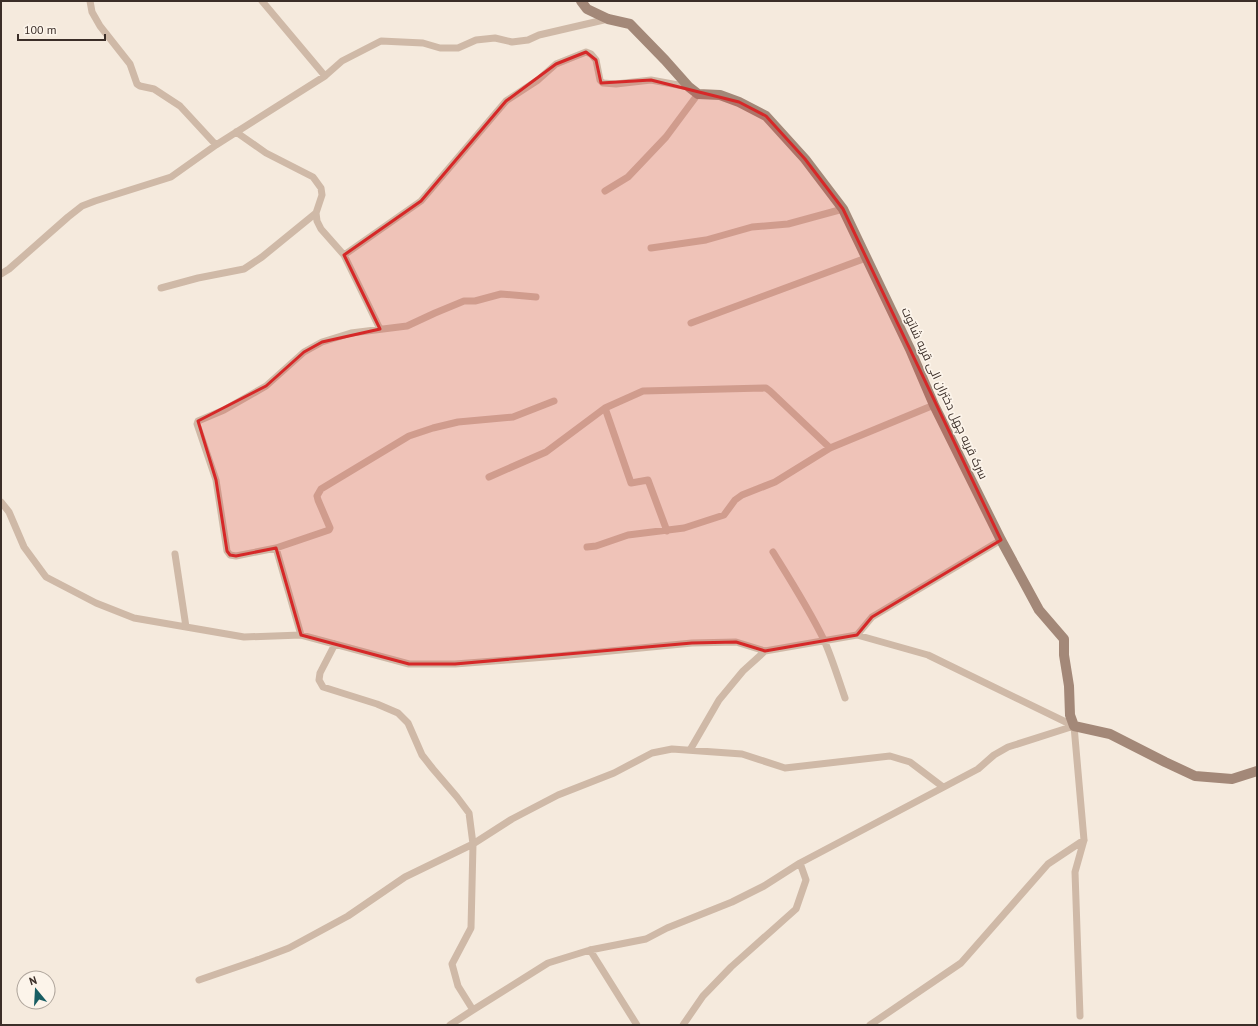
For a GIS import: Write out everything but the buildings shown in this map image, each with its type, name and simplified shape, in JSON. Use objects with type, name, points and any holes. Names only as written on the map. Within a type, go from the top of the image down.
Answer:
[{"type":"street","points":[[90,1],[92,12],[100,26],[130,64],[137,84],[154,89],[180,106],[216,145]]},
{"type":"street","points":[[262,1],[325,76]]},
{"type":"street","points":[[581,1],[587,9],[608,19],[630,24],[689,87],[698,94],[666,137],[628,177],[605,191]]},
{"type":"street","points":[[1,274],[9,269],[82,206],[171,177],[216,145],[325,76],[342,61],[381,41],[423,43],[440,48],[458,48],[476,40],[495,38],[512,42],[528,40],[539,35],[608,19]]},
{"type":"street","points":[[344,255],[421,201],[506,101],[538,80],[556,64],[586,52],[592,54],[596,60],[600,80],[603,83],[616,84],[652,80],[689,87]]},
{"type":"street","name":"سرک قریه چهل دختران الی قریه شاتوت","points":[[698,94],[720,95],[739,102],[766,116],[805,159],[843,209],[910,349],[934,404],[1001,540],[1039,610],[1064,639],[1064,655],[1069,686],[1070,715],[1074,726]]},
{"type":"street","points":[[236,132],[266,153],[313,177],[321,188],[322,195],[316,213],[317,221],[321,229],[344,255],[380,329]]},
{"type":"street","points":[[651,248],[706,240],[752,227],[788,224],[843,209]]},
{"type":"street","points":[[162,288],[198,278],[244,269],[262,258],[316,213]]},
{"type":"street","points":[[691,323],[866,258]]},
{"type":"street","points":[[536,297],[501,294],[475,301],[464,302],[434,313],[407,326],[351,333],[322,342],[304,352],[266,386],[224,410],[198,421],[197,424],[216,480],[227,551],[230,555],[236,556],[276,548],[329,530],[330,528],[317,496],[321,489],[409,436],[458,422],[513,416],[554,402]]},
{"type":"street","points":[[489,477],[546,452],[605,408],[643,391],[766,388],[830,448]]},
{"type":"street","points":[[587,547],[596,546],[628,535],[684,528],[724,515],[735,500],[742,495],[775,482],[830,448],[934,404]]},
{"type":"street","points":[[605,408],[631,483],[648,480],[667,531]]},
{"type":"street","points":[[1,502],[9,512],[24,547],[46,577],[96,603],[134,618],[244,637],[301,635],[409,664],[455,664],[485,662],[692,643],[736,642],[765,651],[857,635],[928,655],[1074,726],[1110,734],[1195,776],[1232,779],[1257,771]]},
{"type":"street","points":[[857,635],[872,617],[1001,540]]},
{"type":"street","points":[[276,548],[301,635]]},
{"type":"street","points":[[773,552],[804,602],[824,641],[835,667],[845,698]]},
{"type":"street","points":[[175,554],[186,627]]},
{"type":"street","points":[[334,644],[318,680],[323,687],[377,704],[398,713],[408,723],[422,755],[457,797],[469,814],[473,844],[471,928],[452,964],[458,986],[473,1010]]},
{"type":"street","points":[[690,750],[719,700],[743,671],[765,651]]},
{"type":"street","points":[[450,1025],[548,963],[590,950],[646,940],[667,928],[732,902],[764,886],[800,863],[978,769],[1008,747],[1074,726]]},
{"type":"street","points":[[1074,726],[1084,840],[1075,872],[1080,1016]]},
{"type":"street","points":[[199,980],[289,948],[348,916],[405,877],[473,844],[512,819],[558,795],[614,774],[652,753],[672,749],[742,754],[785,768],[890,756],[910,762],[942,787]]},
{"type":"street","points":[[870,1025],[961,963],[1048,864],[1084,840]]},
{"type":"street","points":[[683,1025],[703,996],[796,908],[806,880],[800,863]]},
{"type":"street","points":[[590,950],[636,1025]]},
{"type":"highlighted area","points":[[586,52],[596,60],[601,83],[651,80],[739,102],[766,116],[805,159],[843,209],[1001,540],[872,617],[857,635],[765,651],[736,642],[692,643],[455,664],[409,664],[301,635],[276,548],[236,556],[230,555],[227,551],[216,480],[198,421],[266,386],[304,352],[322,342],[380,329],[344,255],[421,201],[506,101],[556,64]]}]
